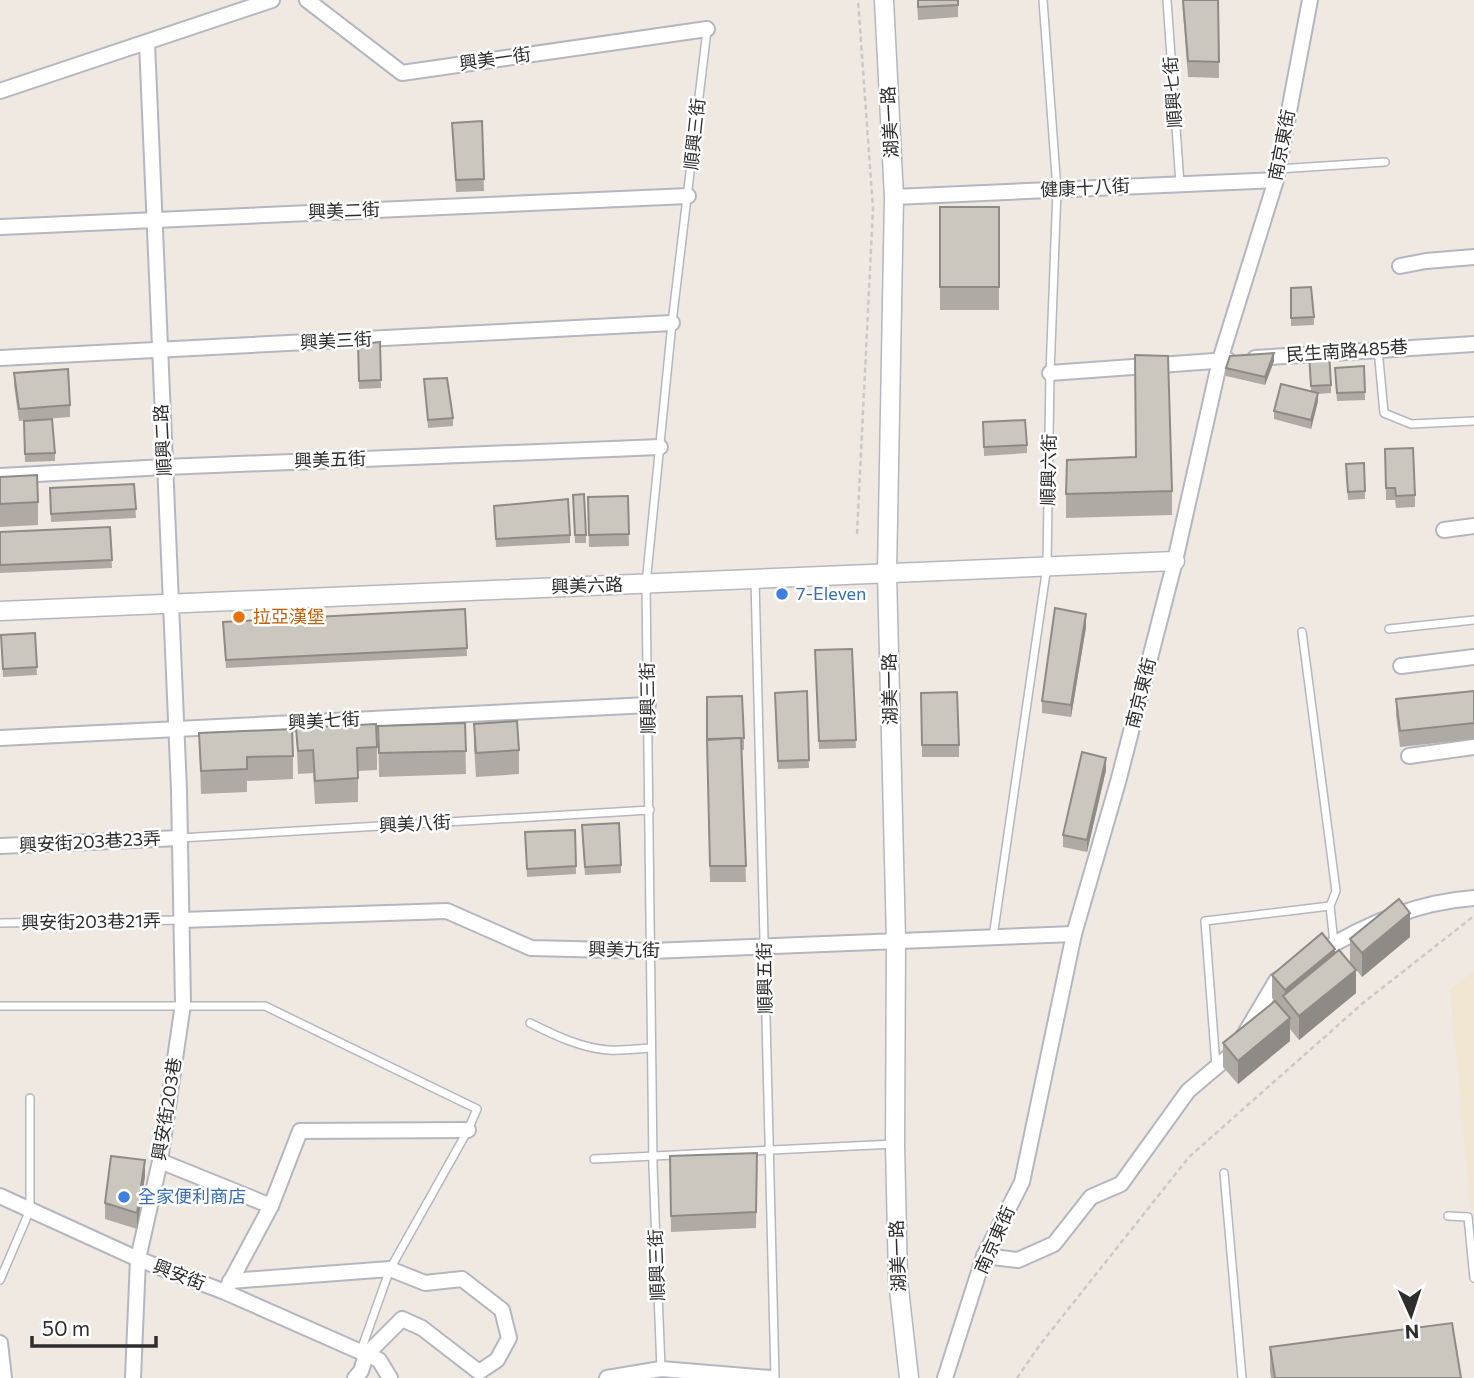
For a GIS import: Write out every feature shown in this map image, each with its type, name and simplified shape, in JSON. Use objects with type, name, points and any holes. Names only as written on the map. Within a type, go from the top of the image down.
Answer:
[{"type":"street","points":[[0,90],[272,0]]},
{"type":"street","name":"興美一街","points":[[307,0],[402,73],[706,30]]},
{"type":"street","name":"湖美一路","points":[[884,0],[894,197],[887,573],[896,940],[895,1144],[898,1280],[909,1378]]},
{"type":"street","name":"南京東街","points":[[946,1378],[984,1256],[1022,1182],[1074,934],[1118,782],[1175,561],[1220,360],[1277,174],[1310,0]]},
{"type":"street","name":"順興二路","points":[[147,43],[180,838]]},
{"type":"street","name":"健康十八街","points":[[894,197],[1180,184],[1277,174]]},
{"type":"street","name":"興美二街","points":[[0,227],[688,196]]},
{"type":"street","points":[[1400,266],[1474,257]]},
{"type":"street","name":"興美三街","points":[[0,358],[672,323]]},
{"type":"street","name":"民生南路485巷","points":[[1050,373],[1378,348],[1474,344]]},
{"type":"street","name":"興美五街","points":[[0,476],[660,447]]},
{"type":"street","points":[[1444,530],[1474,527]]},
{"type":"street","name":"興美六路","points":[[0,611],[1175,561]]},
{"type":"street","points":[[1401,666],[1474,657]]},
{"type":"street","name":"興美七街","points":[[0,738],[648,705]]},
{"type":"street","points":[[1409,756],[1474,747]]},
{"type":"street","name":"興安街203巷23弄","points":[[0,846],[180,838]]},
{"type":"street","name":"興安街203巷","points":[[133,1378],[138,1259],[160,1161],[183,1004],[180,838]]},
{"type":"street","points":[[984,1256],[1018,1260],[1054,1244],[1091,1197],[1121,1184],[1188,1091],[1234,1052],[1276,981],[1334,944],[1388,917],[1450,900],[1474,898]]},
{"type":"street","name":"興美九街","points":[[181,920],[447,911],[531,948],[651,951],[1074,934]]},
{"type":"street","points":[[228,1287],[271,1206],[300,1131],[468,1130]]},
{"type":"street","points":[[160,1161],[271,1206]]},
{"type":"street","name":"興安街","points":[[0,1196],[138,1259],[228,1287],[379,1360],[390,1378]]},
{"type":"street","points":[[228,1287],[390,1269],[425,1283],[462,1279],[502,1311],[509,1338],[497,1360],[479,1372],[422,1328],[401,1319],[363,1354],[361,1371],[355,1378]]},
{"type":"street","points":[[0,1351],[4,1378]]},
{"type":"street","points":[[607,1378],[661,1369],[773,1378]]},
{"type":"lane","name":"順興六街","points":[[993,937],[1047,566],[1050,373],[1057,190],[1043,0]]},
{"type":"lane","name":"順興七街","points":[[1167,0],[1180,184]]},
{"type":"lane","name":"順興三街","points":[[661,1369],[653,1156],[646,583],[672,323],[706,30]]},
{"type":"lane","points":[[1277,174],[1385,162]]},
{"type":"lane","points":[[1378,348],[1384,413],[1411,424],[1474,421]]},
{"type":"lane","name":"順興五街","points":[[755,579],[773,1378]]},
{"type":"lane","points":[[1389,629],[1474,620]]},
{"type":"lane","points":[[1302,632],[1336,891],[1330,906],[1334,944]]},
{"type":"lane","name":"興美八街","points":[[180,838],[650,810]]},
{"type":"lane","points":[[1216,1066],[1205,921],[1330,906]]},
{"type":"lane","name":"興安街203巷21弄","points":[[0,923],[181,920]]},
{"type":"lane","points":[[0,1006],[265,1006],[478,1109],[390,1269],[363,1354]]},
{"type":"lane","points":[[530,1023],[550,1034],[587,1046],[607,1050],[651,1048]]},
{"type":"lane","points":[[0,1280],[30,1210],[30,1098]]},
{"type":"lane","points":[[594,1159],[895,1144]]},
{"type":"lane","points":[[1223,1173],[1241,1378]]},
{"type":"lane","points":[[1448,1216],[1468,1217],[1474,1278]]},
{"type":"path","points":[[857,534],[873,209],[858,0]]},
{"type":"path","points":[[1017,1378],[1039,1346],[1189,1157],[1363,1003],[1474,916]]},
{"type":"shaded area","points":[[1474,971],[1474,1209],[1471,1210],[1450,990]]},
{"type":"building","points":[[918,0],[958,0],[958,5],[918,7]]},
{"type":"building","points":[[1183,0],[1218,0],[1219,62],[1188,61]]},
{"type":"building","points":[[482,121],[484,179],[456,180],[452,123]]},
{"type":"building","points":[[940,207],[999,207],[999,287],[940,287]]},
{"type":"building","points":[[1311,287],[1314,317],[1291,318],[1291,288]]},
{"type":"building","points":[[380,342],[381,380],[359,381],[358,344]]},
{"type":"building","points":[[1329,352],[1331,385],[1311,386],[1309,354]]},
{"type":"building","points":[[1274,353],[1265,377],[1226,368],[1230,356]]},
{"type":"building","points":[[1135,355],[1168,356],[1172,491],[1066,494],[1067,460],[1136,457]]},
{"type":"building","points":[[1364,366],[1365,392],[1337,393],[1335,368]]},
{"type":"building","points":[[68,369],[70,405],[19,409],[14,373]]},
{"type":"building","points":[[447,378],[453,418],[428,420],[424,379]]},
{"type":"building","points":[[1281,384],[1318,393],[1311,420],[1274,411]]},
{"type":"building","points":[[52,419],[55,453],[25,454],[24,421]]},
{"type":"building","points":[[1025,420],[1027,445],[984,447],[983,422]]},
{"type":"building","points":[[1413,448],[1415,495],[1396,496],[1395,488],[1386,488],[1385,449]]},
{"type":"building","points":[[1364,463],[1365,491],[1348,492],[1346,464]]},
{"type":"building","points":[[37,475],[38,502],[0,504],[0,477]]},
{"type":"building","points":[[134,484],[136,509],[51,514],[50,488]]},
{"type":"building","points":[[584,494],[586,535],[575,535],[573,495]]},
{"type":"building","points":[[628,496],[629,534],[589,535],[588,497]]},
{"type":"building","points":[[568,499],[570,535],[496,539],[494,506]]},
{"type":"building","points":[[110,527],[112,560],[0,565],[0,532]]},
{"type":"building","points":[[1055,608],[1086,614],[1071,705],[1042,701]]},
{"type":"building","points":[[465,609],[467,648],[226,660],[223,622]]},
{"type":"building","points":[[35,633],[37,667],[3,669],[1,635]]},
{"type":"building","points":[[852,649],[856,740],[819,741],[815,650]]},
{"type":"building","points":[[807,691],[809,760],[778,761],[775,693]]},
{"type":"building","points":[[1474,691],[1474,723],[1400,731],[1396,699]]},
{"type":"building","points":[[957,692],[959,745],[922,745],[921,693]]},
{"type":"building","points":[[742,696],[744,738],[707,739],[707,697]]},
{"type":"building","points":[[517,721],[519,750],[476,753],[474,724]]},
{"type":"building","points":[[465,723],[466,751],[379,753],[378,726]]},
{"type":"building","points":[[376,724],[377,747],[357,748],[358,778],[315,781],[313,750],[298,751],[296,728]]},
{"type":"building","points":[[292,729],[293,756],[247,757],[247,769],[201,771],[199,733]]},
{"type":"building","points":[[741,738],[746,866],[710,866],[707,740]]},
{"type":"building","points":[[1082,752],[1106,758],[1087,840],[1063,835]]},
{"type":"building","points":[[619,823],[621,865],[585,867],[582,825]]},
{"type":"building","points":[[575,830],[576,866],[527,869],[525,832]]},
{"type":"building","points":[[1399,899],[1410,913],[1362,953],[1350,939]]},
{"type":"building","points":[[1322,933],[1335,949],[1285,990],[1272,975]]},
{"type":"building","points":[[1339,950],[1356,970],[1299,1016],[1283,996]]},
{"type":"building","points":[[1275,1001],[1290,1018],[1238,1061],[1223,1043]]},
{"type":"building","points":[[757,1153],[756,1212],[671,1216],[670,1156]]},
{"type":"building","name":"全家便利商店","points":[[111,1156],[145,1160],[137,1213],[105,1203]]},
{"type":"building","points":[[1452,1323],[1461,1378],[1275,1378],[1270,1347]]},
{"type":"place","name":"7-Eleven","points":[[782,594]]},
{"type":"place","name":"拉亞漢堡","points":[[239,617]]},
{"type":"place","name":"全家便利商店","points":[[124,1197]]}]
